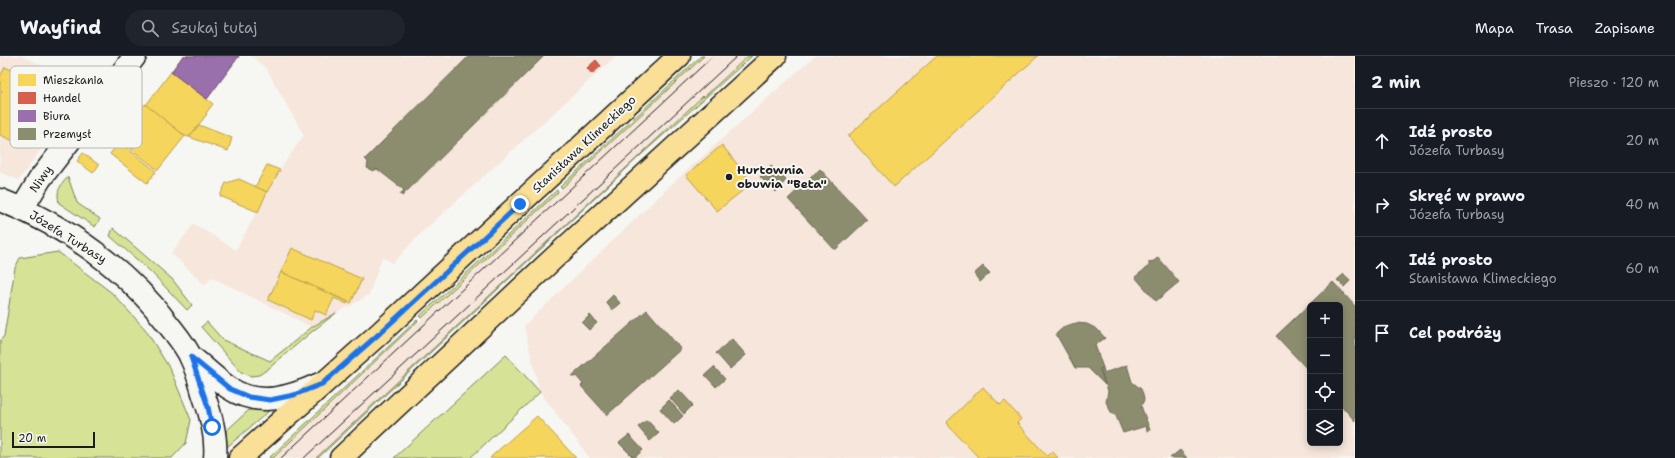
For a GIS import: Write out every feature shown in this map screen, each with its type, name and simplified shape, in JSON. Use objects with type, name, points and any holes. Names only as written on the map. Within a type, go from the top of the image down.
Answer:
[{"type":"main road","name":"Stanisława Klimeckiego","points":[[240,458],[385,328],[679,56]]},
{"type":"main road","points":[[341,458],[554,258],[775,56]]},
{"type":"street","name":"Niwy","points":[[127,66],[135,56]]},
{"type":"street","name":"Niwy","points":[[22,208],[40,179],[64,148]]},
{"type":"street","name":"Józefa Turbasy","points":[[0,200],[22,208],[73,237],[119,271],[156,307],[191,357],[230,389],[249,397],[270,400],[294,395],[322,384]]},
{"type":"street","name":"Józefa Turbasy","points":[[191,357],[208,407],[216,446],[215,458]]},
{"type":"shaded area","points":[[0,56],[21,56],[44,66],[10,66],[10,148],[42,148],[19,180],[0,172]]},
{"type":"shaded area","points":[[251,56],[616,56],[419,235],[393,263],[382,257],[369,295],[312,327],[211,277],[205,285],[171,253],[194,224],[236,250],[280,170],[304,135],[266,68]]},
{"type":"shaded area","points":[[704,56],[748,56],[704,97],[702,96],[316,458],[273,458]]},
{"type":"shaded area","points":[[815,56],[1355,56],[1355,458],[590,458],[540,392],[524,326],[675,181]]},
{"type":"green space","points":[[701,56],[704,56],[562,188],[560,187]]},
{"type":"green space","points":[[748,56],[752,56],[642,154],[318,458],[316,458],[703,96],[704,97]]},
{"type":"green space","points":[[68,177],[77,203],[100,219],[95,227],[59,203],[59,188]]},
{"type":"green space","points":[[557,190],[558,192],[422,318],[420,316]]},
{"type":"green space","points":[[113,228],[172,279],[192,305],[187,310],[151,272],[110,236]]},
{"type":"green space","points":[[58,252],[112,293],[145,329],[170,369],[191,420],[186,443],[172,458],[0,458],[0,341],[4,336],[15,268],[20,258]]},
{"type":"green space","points":[[336,313],[268,369],[259,375],[251,376],[241,372],[201,327],[207,322],[223,340],[270,361],[312,327]]},
{"type":"green space","points":[[417,320],[418,321],[273,458],[269,458]]},
{"type":"green space","points":[[506,355],[540,392],[470,458],[394,458]]},
{"type":"green space","points":[[249,410],[269,411],[227,447],[226,431]]},
{"type":"building: Mieszkania","points":[[937,56],[1038,56],[894,187],[848,136]]},
{"type":"building: Mieszkania","points":[[5,67],[10,69],[10,139],[0,135],[0,94],[2,91],[0,90],[0,77]]},
{"type":"building: Mieszkania","points":[[171,72],[213,104],[189,137],[185,136],[146,105]]},
{"type":"building: Mieszkania","points":[[145,104],[185,136],[158,170],[130,148],[142,148],[142,108]]},
{"type":"building: Mieszkania","points":[[199,125],[232,138],[228,151],[189,137]]},
{"type":"building: Mieszkania","points":[[722,145],[752,183],[717,211],[686,175]]},
{"type":"building: Mieszkania","points":[[114,148],[127,148],[156,171],[147,183],[110,154]]},
{"type":"building: Mieszkania","points":[[83,153],[99,165],[93,173],[77,161]]},
{"type":"building: Mieszkania","points":[[267,165],[280,170],[267,192],[255,187]]},
{"type":"building: Mieszkania","points":[[239,179],[267,192],[258,212],[220,196],[226,183]]},
{"type":"building: Mieszkania","points":[[292,248],[362,279],[351,303],[281,272]]},
{"type":"building: Mieszkania","points":[[281,272],[348,302],[347,304],[334,298],[326,315],[315,310],[311,320],[268,300]]},
{"type":"building: Mieszkania","points":[[983,387],[1000,405],[1005,401],[1021,419],[1017,423],[1047,456],[1052,451],[1058,458],[979,458],[946,423]]},
{"type":"building: Mieszkania","points":[[537,416],[576,458],[490,458],[495,453]]},
{"type":"building: Handel","points":[[183,56],[239,56],[207,99],[171,72]]},
{"type":"building: Handel","points":[[596,60],[601,66],[592,74],[587,68]]},
{"type":"building: Biura","points":[[183,56],[239,56],[207,99],[171,72]]},
{"type":"building: Przemysł","points":[[469,56],[544,56],[402,196],[400,194],[404,190],[377,169],[373,171],[367,168],[368,162],[365,159]]},
{"type":"building: Przemysł","points":[[771,166],[786,180],[776,192],[760,177]]},
{"type":"building: Przemysł","points":[[820,169],[867,220],[835,250],[788,199]]},
{"type":"building: Przemysł","points":[[1158,257],[1179,282],[1156,301],[1135,277],[1149,266],[1149,262],[1154,261]]},
{"type":"building: Przemysł","points":[[983,266],[990,273],[980,282],[974,274]]},
{"type":"building: Przemysł","points":[[1344,274],[1350,281],[1344,287],[1337,280]]},
{"type":"building: Przemysł","points":[[1333,282],[1355,306],[1355,421],[1343,407],[1343,302],[1312,302]]},
{"type":"building: Przemysł","points":[[613,295],[620,303],[612,310],[606,302]]},
{"type":"building: Przemysł","points":[[1307,307],[1307,369],[1276,336]]},
{"type":"building: Przemysł","points":[[647,310],[681,349],[607,415],[581,386],[583,384],[576,376],[572,376]]},
{"type":"building: Przemysł","points":[[590,315],[597,323],[589,330],[582,323]]},
{"type":"building: Przemysł","points":[[1076,323],[1087,324],[1097,329],[1105,338],[1095,345],[1103,368],[1100,369],[1105,385],[1088,368],[1075,368],[1056,334],[1065,326]]},
{"type":"building: Przemysł","points":[[732,339],[746,355],[730,369],[716,353]]},
{"type":"building: Przemysł","points":[[1127,365],[1132,382],[1141,389],[1143,394],[1144,400],[1141,406],[1150,430],[1147,431],[1146,426],[1123,433],[1116,416],[1111,412],[1106,402],[1108,391],[1100,369],[1103,368],[1104,373]]},
{"type":"building: Przemysł","points":[[714,367],[725,379],[716,387],[705,375]]},
{"type":"building: Przemysł","points":[[679,390],[693,405],[684,414],[670,398]]},
{"type":"building: Przemysł","points":[[669,400],[683,416],[674,424],[660,409]]},
{"type":"building: Przemysł","points":[[647,420],[659,433],[650,441],[638,427]]},
{"type":"building: Przemysł","points":[[629,435],[643,450],[634,458],[619,443]]},
{"type":"building: Przemysł","points":[[1180,450],[1187,458],[1170,458]]},
{"type":"tram line","points":[[281,458],[713,56]]},
{"type":"tram line","points":[[304,458],[737,56]]},
{"type":"place","name":"Hurtownia obuwia \"Beta\"","points":[[729,177]]},
{"type":"route","points":[[212,427],[208,407],[191,357],[230,389],[249,397],[270,400],[294,395],[322,384],[380,333],[520,204]]}]
